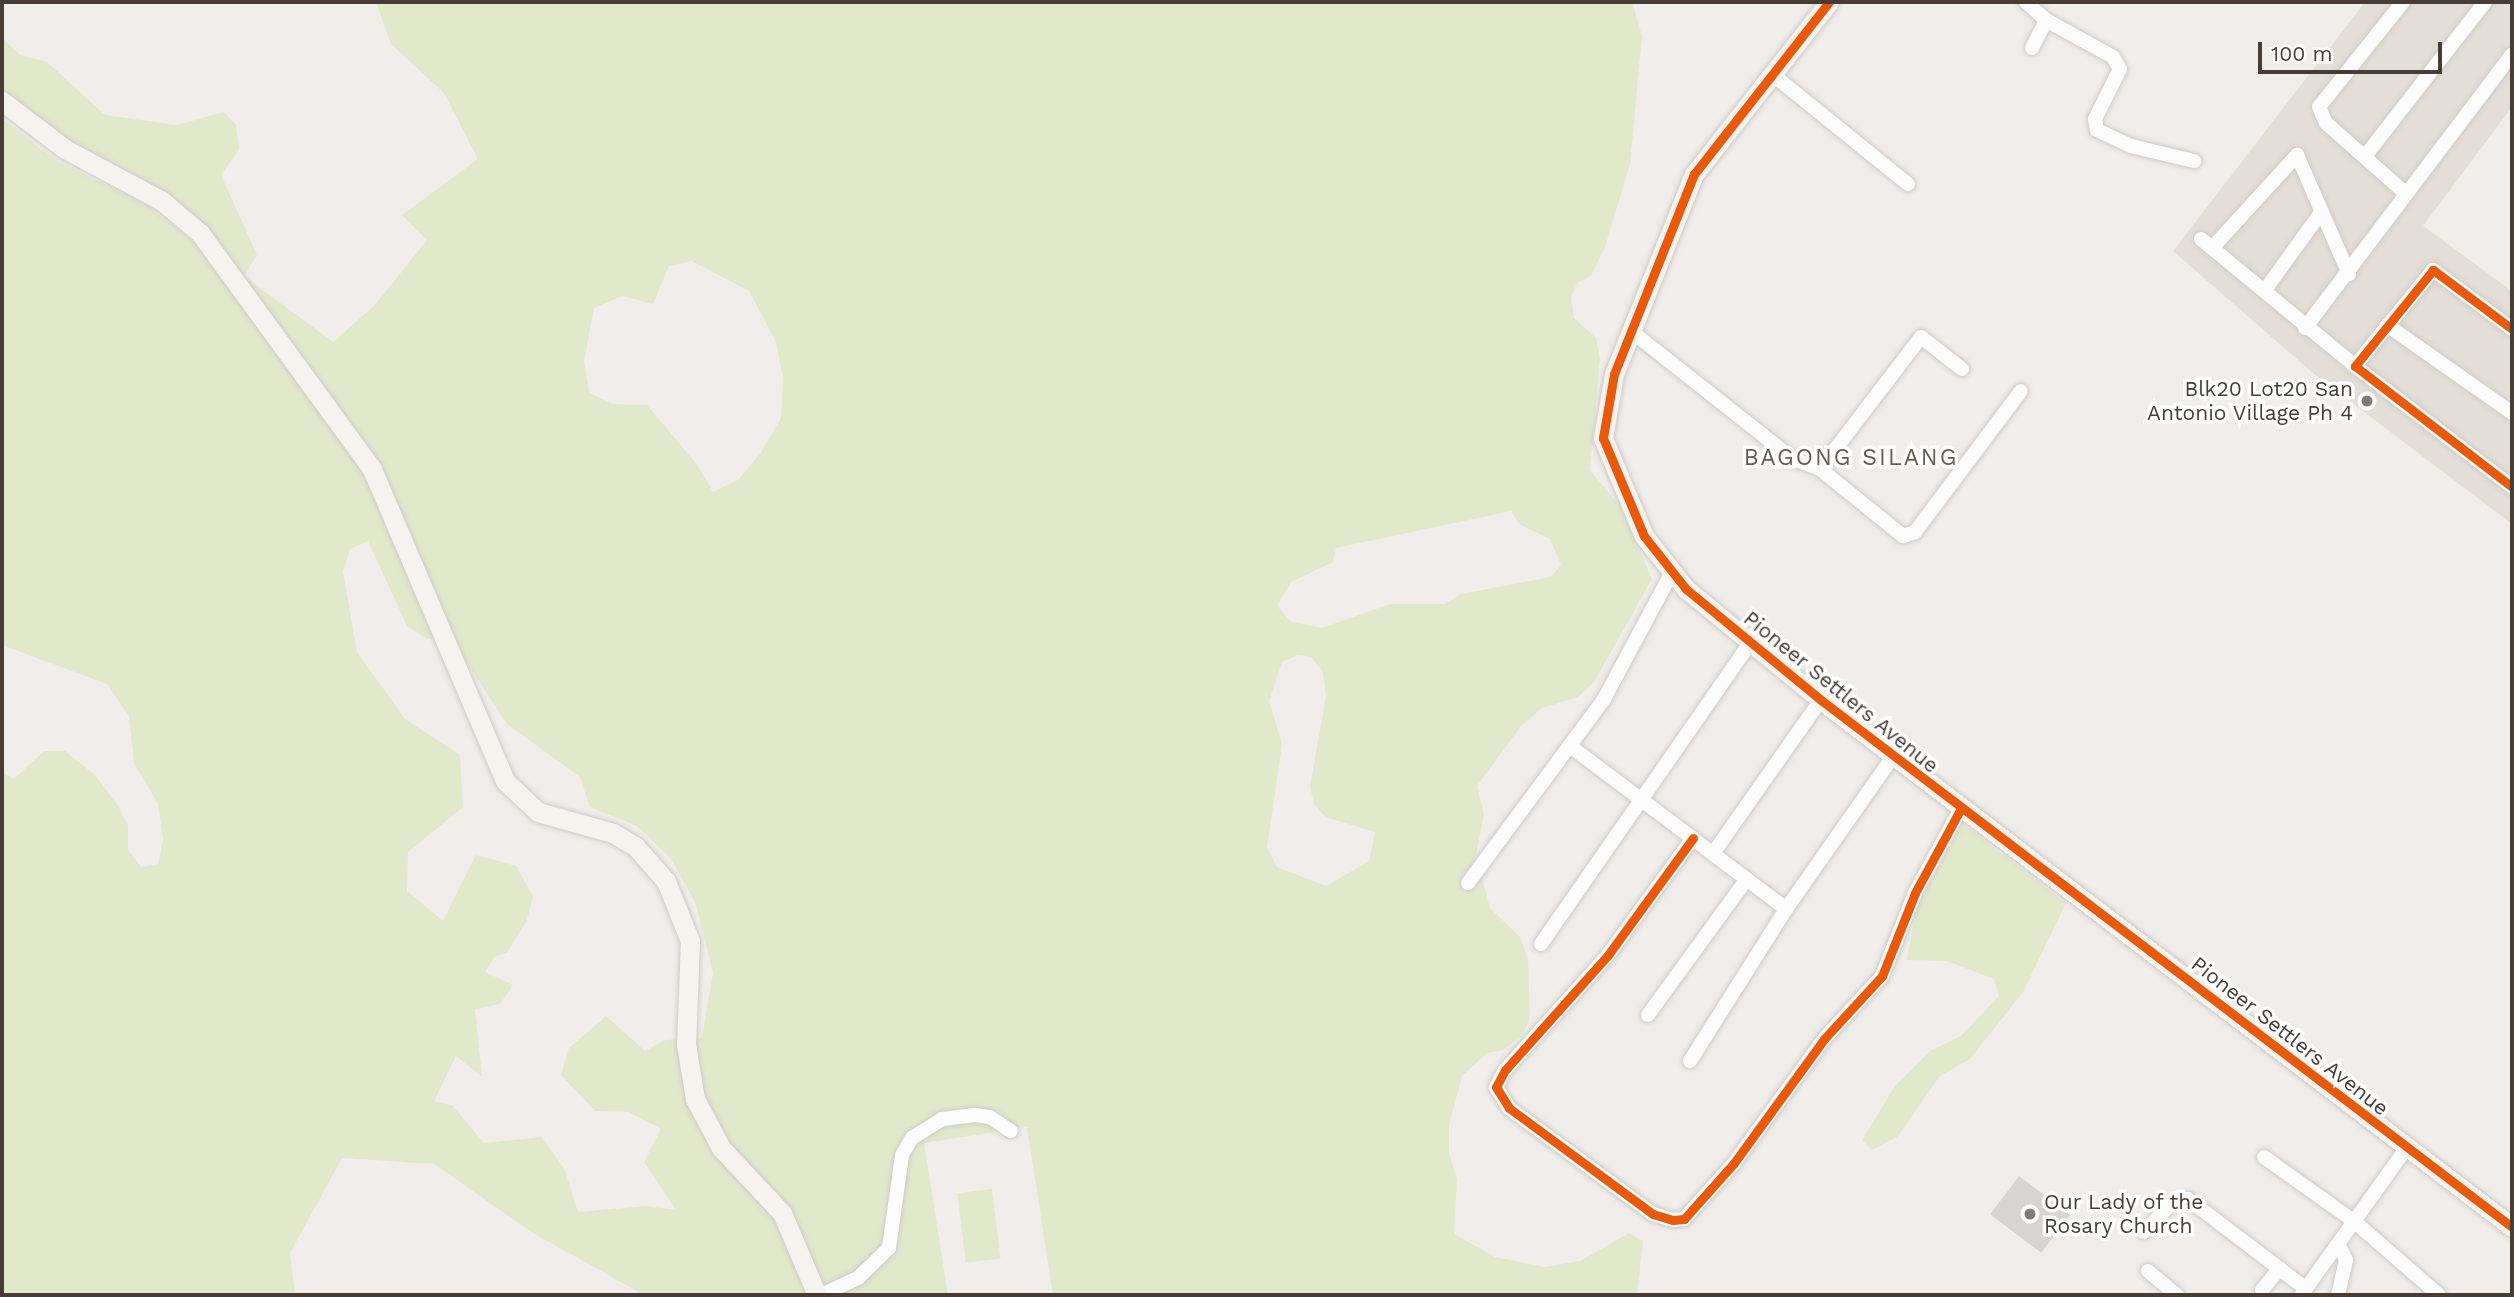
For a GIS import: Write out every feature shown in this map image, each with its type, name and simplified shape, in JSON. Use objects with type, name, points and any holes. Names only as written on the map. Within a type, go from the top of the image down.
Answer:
[{"type":"street","points":[[2026,2],[2046,20],[2120,64],[2095,119],[2101,134],[2194,161]]},
{"type":"street","points":[[2403,2],[2319,107],[2326,123],[2366,155],[2406,193]]},
{"type":"street","points":[[2366,155],[2484,2]]},
{"type":"street","name":"Pioneer Settlers Avenue","points":[[1821,5],[1772,74],[1694,174],[1609,390],[1603,438],[1644,536],[1671,574],[1821,700],[2406,1149],[2511,1223]]},
{"type":"street","points":[[2032,48],[2046,20]]},
{"type":"street","points":[[2305,328],[2349,274],[2406,193],[2512,54]]},
{"type":"street","points":[[1772,74],[1908,184]]},
{"type":"street","points":[[2,101],[65,149],[162,201],[200,233],[372,470],[505,781],[538,812],[613,833],[635,846],[666,881],[690,941],[686,1044],[695,1099],[721,1148],[782,1213],[819,1295],[859,1278],[889,1248],[902,1155],[912,1138],[942,1119],[975,1115],[990,1116],[1011,1131]]},
{"type":"street","points":[[2349,274],[2297,155],[2207,243],[2265,290],[2305,328],[2512,487]]},
{"type":"street","points":[[2265,290],[2322,211]]},
{"type":"street","points":[[2355,366],[2432,270],[2512,329]]},
{"type":"street","points":[[2387,325],[2512,413]]},
{"type":"street","points":[[1631,331],[1793,459],[1820,469],[1895,532],[1908,536],[2021,391]]},
{"type":"street","points":[[1820,469],[1921,337],[1962,369]]},
{"type":"street","points":[[1468,883],[1570,746],[1630,656],[1671,574]]},
{"type":"street","points":[[1541,944],[1751,642]]},
{"type":"street","points":[[1714,852],[1821,700]]},
{"type":"street","points":[[1570,746],[1642,797],[1786,909]]},
{"type":"street","points":[[1690,1061],[1786,909],[1893,757]]},
{"type":"street","points":[[1693,838],[1608,955],[1505,1070],[1496,1087],[1509,1108],[1653,1214],[1673,1220],[1684,1219],[1734,1163],[1824,1039],[1882,976],[1915,893],[1961,810]]},
{"type":"street","points":[[1648,1016],[1746,880]]},
{"type":"street","points":[[2144,1232],[2173,1202],[2188,1199],[2280,1268],[2303,1292],[2406,1149]]},
{"type":"street","points":[[2264,1157],[2355,1222],[2439,1295]]},
{"type":"street","points":[[2338,1295],[2346,1260],[2339,1245]]},
{"type":"street","points":[[2262,1290],[2280,1268]]},
{"type":"street","points":[[2148,1271],[2177,1295]]},
{"type":"shaded area","points":[[2365,2],[2512,2],[2512,107],[2423,226],[2512,291],[2512,524],[2314,374],[2173,251]]},
{"type":"green space","points":[[376,2],[1632,2],[1642,36],[1630,164],[1605,247],[1591,276],[1577,283],[1571,298],[1574,318],[1596,338],[1600,359],[1590,470],[1620,506],[1652,579],[1594,682],[1578,697],[1542,708],[1521,726],[1477,786],[1484,814],[1476,856],[1490,908],[1520,937],[1528,959],[1530,1019],[1522,1035],[1504,1050],[1487,1053],[1462,1076],[1449,1125],[1449,1153],[1457,1179],[1454,1234],[1495,1257],[1545,1267],[1580,1261],[1629,1233],[1643,1241],[1637,1295],[1053,1295],[1027,1127],[924,1143],[948,1295],[644,1295],[533,1233],[434,1164],[342,1158],[290,1253],[295,1295],[2,1295],[2,772],[14,779],[44,751],[65,751],[95,775],[117,804],[128,826],[128,850],[141,867],[158,864],[163,839],[158,804],[134,763],[129,716],[107,684],[2,645],[2,119],[57,161],[147,205],[196,244],[200,225],[151,184],[85,152],[17,106],[2,86],[2,38],[20,55],[47,62],[105,115],[177,125],[224,112],[236,125],[239,149],[221,175],[257,255],[244,276],[333,342],[374,306],[427,240],[402,215],[478,159],[444,93],[391,44]],"holes":[[[692,261],[749,291],[776,342],[783,379],[781,418],[760,454],[738,480],[713,492],[698,466],[647,405],[613,404],[589,393],[584,361],[594,308],[622,296],[653,304],[669,266]],[[1511,511],[1519,524],[1550,539],[1561,565],[1551,577],[1461,594],[1445,604],[1390,604],[1322,628],[1290,621],[1277,606],[1291,582],[1333,562],[1336,548]],[[368,541],[407,626],[426,638],[454,643],[507,724],[580,777],[590,807],[637,826],[671,859],[695,902],[713,973],[702,1038],[665,1040],[645,1051],[606,1016],[569,1048],[561,1075],[595,1111],[629,1112],[661,1129],[644,1162],[676,1210],[646,1206],[578,1212],[565,1170],[542,1137],[484,1143],[452,1105],[434,1101],[456,1056],[482,1077],[475,1009],[500,1004],[513,985],[485,972],[495,956],[507,953],[527,920],[533,896],[516,866],[476,855],[443,921],[407,891],[408,852],[463,807],[460,755],[405,719],[357,652],[343,572],[350,549]],[[1298,655],[1311,657],[1323,672],[1326,696],[1310,787],[1314,804],[1325,817],[1375,832],[1369,861],[1326,886],[1277,867],[1267,848],[1282,744],[1269,701],[1282,662]]]},
{"type":"green space","points":[[1963,824],[2066,903],[2023,992],[1970,1059],[1940,1076],[1897,1137],[1872,1150],[1862,1140],[1895,1086],[1930,1051],[1961,1036],[1999,996],[1994,979],[1947,961],[1907,960],[1917,906]]},
{"type":"green space","points":[[992,1189],[1001,1258],[966,1263],[957,1193]]},
{"type":"building","name":"Our Lady of the Rosary Church","points":[[2019,1176],[2070,1215],[2041,1253],[1990,1214]]},
{"type":"cycle path","points":[[1829,2],[1694,174],[1614,374],[1603,438],[1644,536],[1686,589],[1821,700],[2512,1227]]},
{"type":"cycle path","points":[[2512,329],[2433,270],[2355,366],[2512,487]]},
{"type":"cycle path","points":[[1693,838],[1608,955],[1505,1070],[1496,1087],[1509,1108],[1653,1214],[1673,1220],[1684,1219],[1734,1163],[1824,1039],[1882,976],[1915,893],[1960,810]]},
{"type":"place","name":"Blk20 Lot20 San Antonio Village Ph 4","points":[[2367,401]]},
{"type":"place","name":"Our Lady of the Rosary Church","points":[[2030,1214]]},
{"type":"district","name":"BAGONG SILANG","points":[[1851,458]]}]
